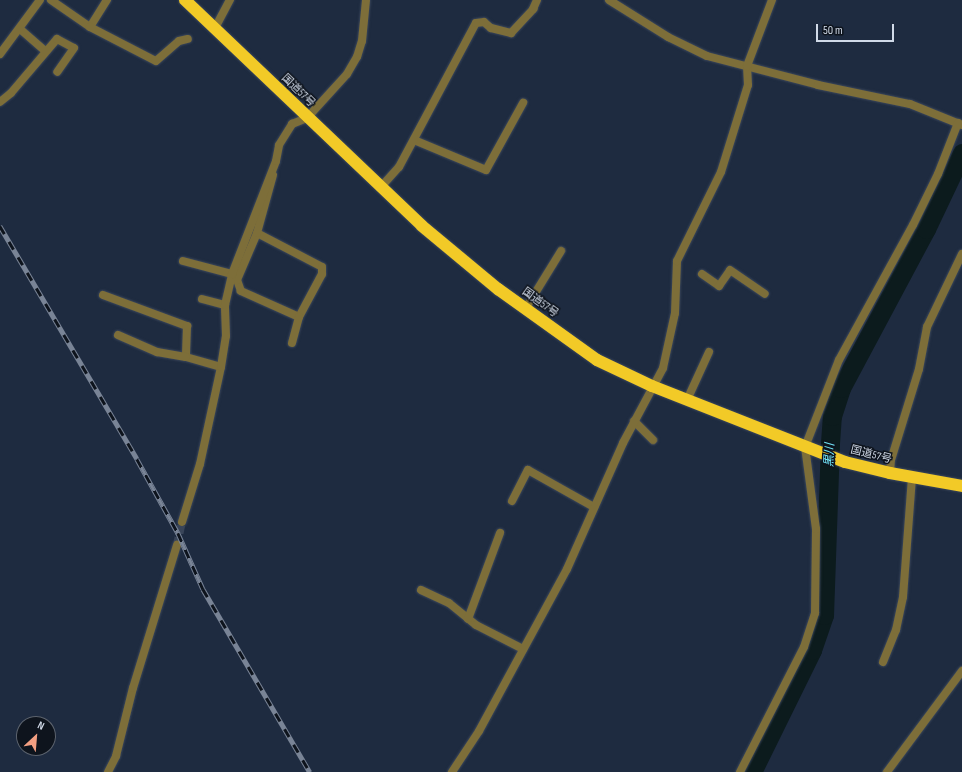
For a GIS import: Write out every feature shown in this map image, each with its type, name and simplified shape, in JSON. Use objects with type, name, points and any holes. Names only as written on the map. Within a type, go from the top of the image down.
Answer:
[{"type":"highway","name":"国道57号","points":[[185,0],[380,188],[474,270],[604,364],[652,386],[845,462],[890,473],[962,486]]},
{"type":"street","points":[[0,54],[40,0]]},
{"type":"street","points":[[50,0],[90,27],[156,61],[179,40],[188,38]]},
{"type":"street","points":[[90,27],[107,0]]},
{"type":"street","points":[[215,28],[230,0]]},
{"type":"street","points":[[300,317],[240,290],[238,280],[257,233],[280,145],[292,124],[307,118],[346,74],[357,57],[362,41],[366,0]]},
{"type":"street","points":[[380,188],[399,167],[476,22],[484,22],[491,28],[511,33],[533,9],[537,0]]},
{"type":"street","points":[[609,0],[668,37],[707,56],[818,85],[910,104],[960,124],[913,225],[839,360],[810,449],[816,529],[815,613],[804,647],[740,772]]},
{"type":"street","points":[[452,772],[480,731],[567,570],[594,507],[634,421],[663,368],[675,313],[677,261],[721,172],[748,85],[747,66],[772,0]]},
{"type":"street","points":[[20,29],[45,51]]},
{"type":"street","points":[[0,102],[11,93],[45,51],[57,39],[74,48],[57,72]]},
{"type":"street","points":[[414,140],[486,170],[523,103]]},
{"type":"street","points":[[182,522],[200,464],[221,367],[226,336],[225,305],[232,274],[276,161]]},
{"type":"street","points":[[257,233],[322,267],[322,274],[300,317],[292,343]]},
{"type":"street","points":[[526,308],[561,251]]},
{"type":"street","points":[[890,473],[891,460],[917,376],[927,327],[962,254]]},
{"type":"street","points":[[184,260],[232,274]]},
{"type":"street","points":[[702,274],[719,286],[730,270],[765,294]]},
{"type":"street","points":[[103,294],[187,326],[186,357]]},
{"type":"street","points":[[202,299],[225,305]]},
{"type":"street","points":[[118,335],[157,352],[186,357],[221,367]]},
{"type":"street","points":[[687,400],[709,352]]},
{"type":"street","points":[[634,421],[653,440]]},
{"type":"street","points":[[512,501],[528,470],[594,507]]},
{"type":"street","points":[[883,662],[896,630],[903,597],[912,477]]},
{"type":"street","points":[[468,619],[500,533]]},
{"type":"street","points":[[108,772],[116,756],[133,688],[178,545]]},
{"type":"street","points":[[420,590],[449,603],[468,619],[523,649]]},
{"type":"street","points":[[887,772],[962,671]]},
{"type":"waterway","name":"黒川","points":[[752,772],[812,650],[824,615],[832,416],[841,388],[926,229],[962,153]]},
{"type":"tunnel","points":[[177,545],[182,522]]},
{"type":"railway","points":[[0,226],[137,459],[178,533],[203,589],[310,772]]}]
